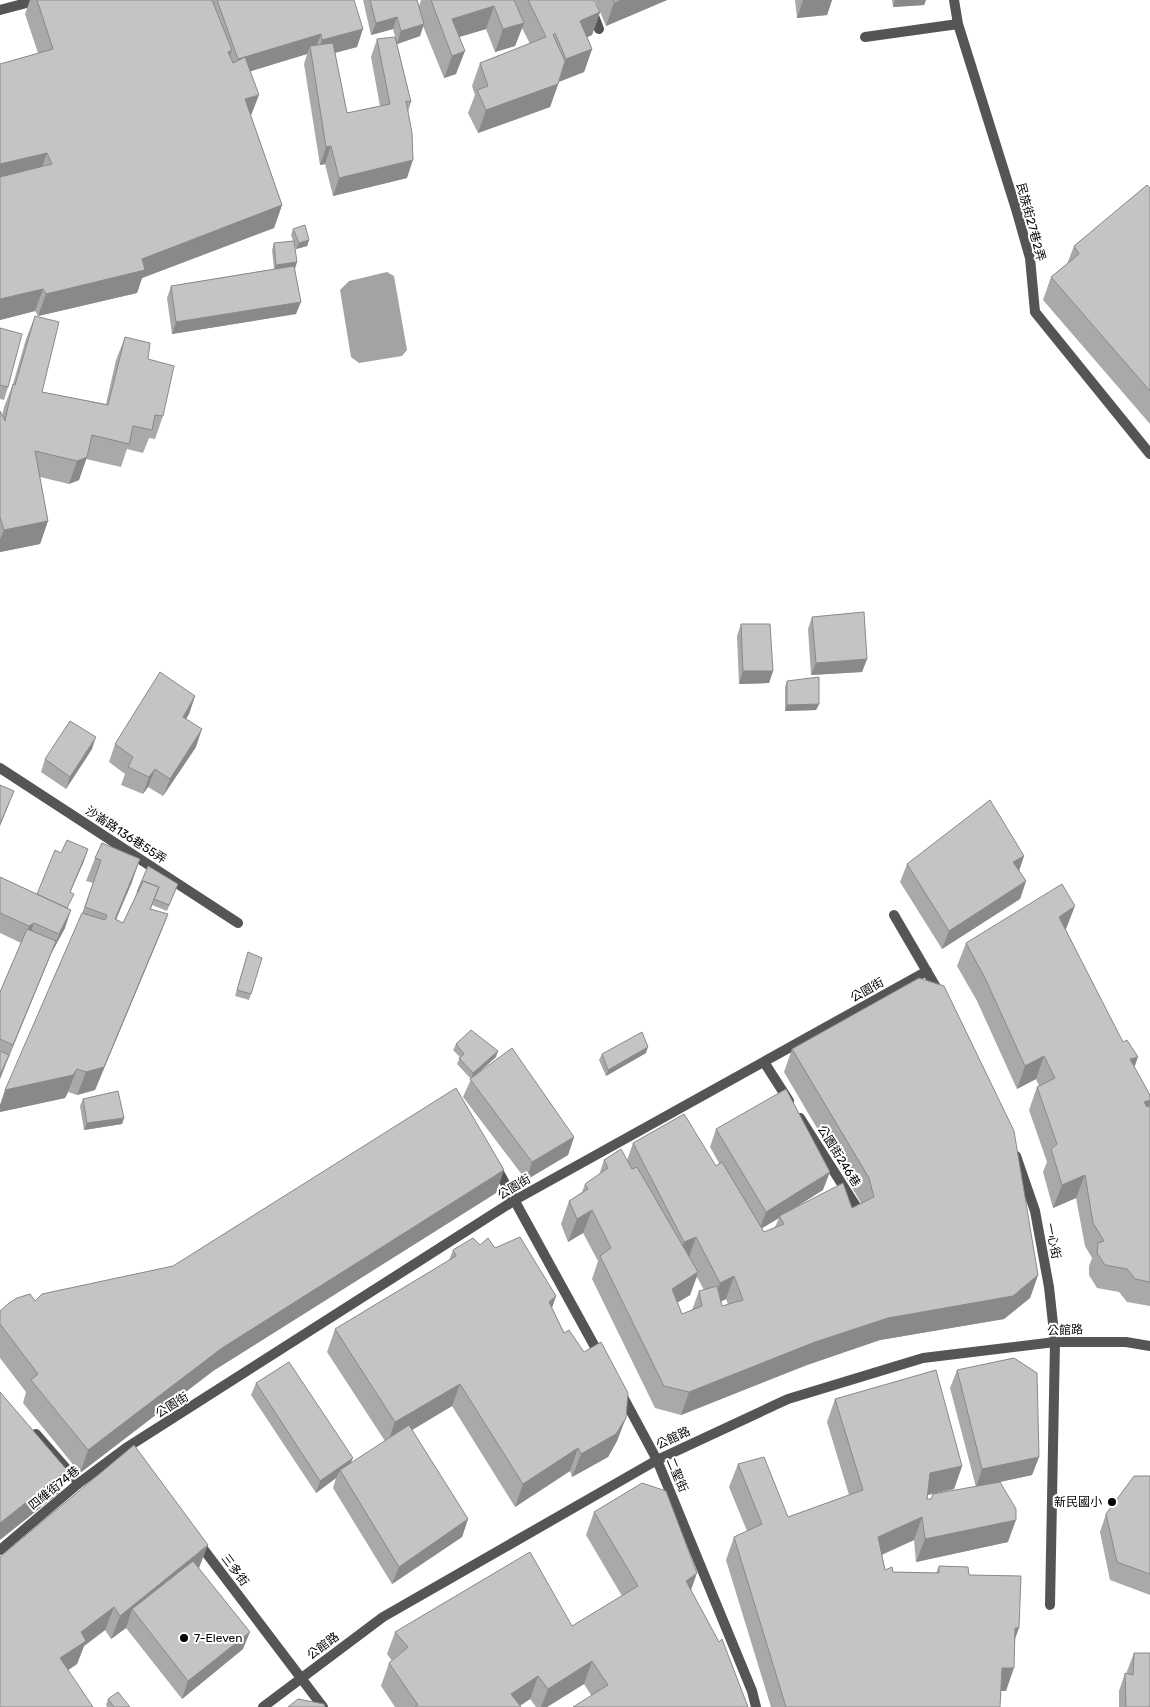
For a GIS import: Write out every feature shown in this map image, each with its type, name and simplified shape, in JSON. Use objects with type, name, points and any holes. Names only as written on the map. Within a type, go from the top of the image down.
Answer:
[{"type":"street","points":[[0,10],[38,0]]},
{"type":"street","points":[[588,0],[599,29]]},
{"type":"street","name":"民族街27巷2弄","points":[[954,0],[958,24],[1030,258],[1035,312],[1150,454]]},
{"type":"street","points":[[865,37],[958,24]]},
{"type":"street","name":"沙崙路136巷55弄","points":[[0,768],[238,923]]},
{"type":"street","points":[[894,915],[946,1005]]},
{"type":"street","name":"公園街","points":[[129,1452],[515,1200],[677,1116],[764,1062],[927,970]]},
{"type":"street","name":"公園街246巷","points":[[764,1062],[861,1214]]},
{"type":"street","name":"一心街","points":[[1012,1146],[1035,1211],[1049,1287],[1055,1342],[1050,1605]]},
{"type":"street","points":[[491,1158],[605,1365]]},
{"type":"street","name":"公館路","points":[[263,1707],[383,1617],[657,1460],[788,1398],[923,1358],[1055,1342],[1126,1342],[1150,1346]]},
{"type":"street","name":"二聖街","points":[[615,1382],[657,1460],[752,1691],[756,1707]]},
{"type":"street","points":[[26,1424],[79,1483]]},
{"type":"street","name":"四維街74巷","points":[[0,1550],[79,1483],[129,1452]]},
{"type":"street","name":"三多街","points":[[193,1535],[323,1707]]},
{"type":"shaded area","points":[[387,272],[394,276],[407,350],[402,356],[359,363],[351,357],[340,290],[349,281]]},
{"type":"building","points":[[37,0],[212,0],[232,50],[228,52],[233,63],[245,57],[259,95],[245,99],[282,205],[142,259],[145,270],[46,294],[43,289],[0,299],[0,177],[52,164],[47,153],[0,164],[0,64],[53,49]]},
{"type":"building","points":[[217,0],[354,0],[363,29],[322,40],[321,34],[238,59]]},
{"type":"building","points":[[370,0],[417,0],[424,24],[401,31],[397,17],[376,23]]},
{"type":"building","points":[[431,0],[514,0],[524,23],[503,29],[494,6],[452,19],[465,51],[452,56]]},
{"type":"building","points":[[528,0],[594,0],[600,12],[580,21],[592,49],[566,59],[555,33],[553,35],[565,61],[558,84],[486,110],[477,90],[488,86],[480,63],[546,37]]},
{"type":"building","points":[[395,37],[411,102],[406,101],[412,133],[413,160],[339,178],[331,146],[326,147],[310,46],[333,43],[347,113],[390,104],[377,39]]},
{"type":"building","points":[[1147,185],[1150,188],[1150,391],[1051,277],[1079,254],[1074,246]]},
{"type":"building","points":[[305,225],[309,240],[299,243],[293,229]]},
{"type":"building","points":[[294,241],[297,262],[276,265],[274,243]]},
{"type":"building","points":[[294,266],[301,302],[176,322],[171,286]]},
{"type":"building","points":[[35,316],[59,322],[42,392],[108,405],[125,337],[150,343],[148,359],[174,366],[163,416],[155,415],[152,430],[133,426],[129,444],[92,435],[87,457],[77,461],[35,451],[48,521],[4,530],[0,517],[0,411],[5,421],[13,384],[15,385]]},
{"type":"building","points":[[0,328],[22,334],[8,387],[0,385]]},
{"type":"building","points":[[864,612],[867,659],[816,663],[812,617]]},
{"type":"building","points":[[741,624],[770,624],[773,671],[743,671]]},
{"type":"building","points":[[160,672],[195,696],[183,717],[202,729],[170,779],[155,769],[149,777],[128,767],[133,757],[115,744]]},
{"type":"building","points":[[819,677],[819,704],[787,705],[787,681]]},
{"type":"building","points":[[70,721],[96,737],[70,777],[45,759]]},
{"type":"building","points":[[0,785],[14,791],[0,824]]},
{"type":"building","points":[[990,800],[1024,856],[1013,862],[1026,881],[949,931],[907,864]]},
{"type":"building","points":[[67,840],[88,849],[70,892],[74,894],[67,908],[37,894],[55,850],[61,853]]},
{"type":"building","points":[[102,843],[140,859],[115,919],[123,923],[143,881],[159,887],[150,909],[168,914],[104,1067],[86,1072],[77,1069],[73,1075],[5,1090],[82,913],[105,920],[107,915],[85,907],[101,860],[95,858]]},
{"type":"building","points":[[148,866],[178,884],[169,905],[154,899],[159,887],[143,881],[137,892]]},
{"type":"building","points":[[0,877],[71,910],[59,934],[34,923],[29,926],[0,913]]},
{"type":"building","points":[[1062,884],[1075,906],[1059,917],[1123,1042],[1127,1040],[1138,1057],[1130,1059],[1150,1095],[1150,1100],[1144,1102],[1147,1107],[1150,1106],[1150,1282],[1135,1279],[1127,1269],[1105,1265],[1097,1253],[1098,1243],[1104,1241],[1093,1223],[1085,1175],[1062,1185],[1051,1149],[1057,1144],[1037,1087],[1055,1078],[1044,1056],[1025,1066],[985,978],[966,943]]},
{"type":"building","points":[[27,929],[56,941],[13,1045],[0,1039],[0,992]]},
{"type":"building","points":[[248,952],[262,958],[251,994],[237,990]]},
{"type":"building","points":[[919,978],[944,986],[1014,1131],[1038,1275],[1013,1296],[888,1318],[815,1342],[689,1392],[664,1386],[600,1256],[611,1248],[592,1210],[577,1219],[569,1201],[588,1189],[585,1184],[608,1168],[604,1160],[621,1149],[632,1169],[637,1167],[698,1272],[672,1289],[682,1314],[702,1306],[699,1291],[717,1286],[722,1306],[743,1300],[734,1276],[720,1283],[696,1237],[684,1242],[633,1143],[684,1114],[716,1166],[722,1162],[764,1232],[784,1224],[779,1216],[843,1183],[852,1208],[874,1197],[869,1178],[792,1049]]},
{"type":"building","points":[[471,1030],[498,1051],[473,1073],[459,1058],[464,1054],[456,1044]]},
{"type":"building","points":[[642,1032],[648,1047],[608,1070],[602,1054]]},
{"type":"building","points":[[512,1048],[574,1137],[532,1162],[470,1079]]},
{"type":"building","points":[[0,1051],[9,1055],[0,1075]]},
{"type":"building","points":[[456,1088],[504,1170],[222,1348],[88,1450],[31,1380],[38,1374],[0,1324],[0,1311],[17,1298],[30,1294],[35,1301],[42,1294],[173,1266]]},
{"type":"building","points":[[786,1089],[830,1172],[766,1212],[716,1129]]},
{"type":"building","points":[[118,1091],[124,1118],[87,1123],[83,1099]]},
{"type":"building","points":[[520,1237],[556,1296],[549,1302],[564,1333],[569,1330],[584,1352],[601,1342],[628,1393],[626,1418],[616,1434],[581,1454],[578,1448],[523,1484],[460,1384],[395,1422],[335,1329],[456,1256],[453,1250],[473,1238],[480,1245],[488,1238],[495,1248]]},
{"type":"building","points":[[1014,1358],[1037,1373],[1039,1457],[982,1469],[957,1370]]},
{"type":"building","points":[[289,1362],[353,1458],[320,1481],[256,1383]]},
{"type":"building","points":[[936,1370],[962,1466],[930,1473],[927,1499],[931,1499],[933,1494],[1000,1482],[1016,1509],[1016,1520],[925,1539],[922,1517],[878,1537],[885,1570],[892,1567],[893,1572],[939,1573],[939,1566],[968,1567],[969,1575],[1021,1576],[1019,1628],[1015,1628],[1014,1668],[1002,1668],[1000,1707],[786,1707],[734,1537],[762,1524],[738,1464],[764,1457],[788,1517],[863,1490],[835,1399]]},
{"type":"building","points":[[0,1392],[67,1470],[0,1523]]},
{"type":"building","points":[[409,1425],[468,1519],[399,1567],[340,1470]]},
{"type":"building","points":[[134,1445],[208,1545],[120,1616],[114,1607],[81,1632],[86,1641],[60,1658],[93,1707],[0,1707],[0,1557]]},
{"type":"building","points":[[1134,1476],[1150,1476],[1150,1574],[1117,1562],[1106,1514]]},
{"type":"building","points":[[642,1483],[666,1491],[697,1573],[686,1581],[719,1642],[722,1639],[748,1707],[573,1707],[608,1685],[592,1661],[548,1689],[538,1676],[511,1694],[521,1707],[415,1707],[418,1705],[389,1663],[408,1647],[395,1632],[530,1552],[572,1626],[638,1586],[594,1512]]},
{"type":"building","name":"7-Eleven","points":[[193,1561],[250,1632],[188,1681],[132,1609]]},
{"type":"building","points":[[1134,1653],[1150,1653],[1150,1707],[1126,1707],[1125,1673],[1133,1675]]},
{"type":"building","points":[[118,1692],[130,1707],[114,1707],[108,1699]]},
{"type":"building","points":[[298,1699],[324,1704],[325,1707],[288,1707]]},
{"type":"place","name":"新民國小","points":[[1112,1502]]},
{"type":"place","name":"7-Eleven","points":[[184,1638]]}]
